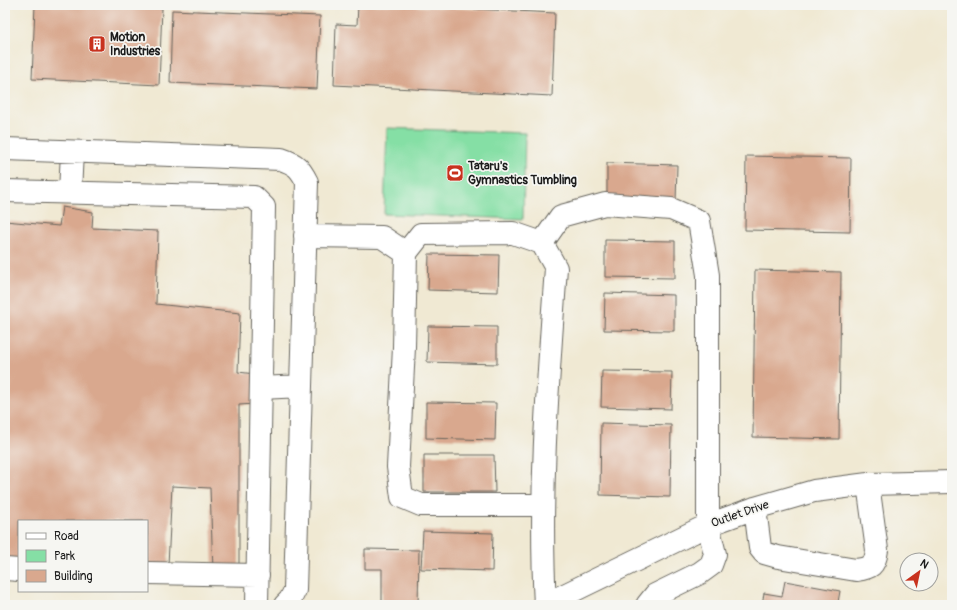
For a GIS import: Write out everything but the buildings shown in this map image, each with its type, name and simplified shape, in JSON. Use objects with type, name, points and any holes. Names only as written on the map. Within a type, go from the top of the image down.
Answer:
[{"type":"street","points":[[5,149],[281,159],[293,163],[301,171],[307,182],[295,590],[290,600],[285,605]]},
{"type":"street","points":[[70,192],[72,152]]},
{"type":"street","points":[[5,191],[254,197],[264,207],[258,605]]},
{"type":"street","points":[[542,243],[561,216],[605,204],[671,209],[699,221],[708,275],[708,525],[714,554],[711,564],[700,573],[655,595],[647,605]]},
{"type":"street","points":[[543,504],[421,505],[402,497],[398,467],[404,347],[406,253],[422,234],[513,233],[542,243],[556,268],[545,440],[543,504],[542,526],[545,605]]},
{"type":"street","points":[[305,236],[382,237],[406,253]]},
{"type":"street","points":[[261,388],[301,386]]},
{"type":"street","name":"Outlet Drive","points":[[545,605],[708,525],[755,508],[814,491],[868,484],[952,482]]},
{"type":"street","points":[[755,508],[760,548],[764,553],[778,557],[856,570],[868,568],[873,565],[876,559],[877,550],[868,484]]},
{"type":"street","points":[[5,569],[18,570]]},
{"type":"street","points":[[148,572],[258,575]]},
{"type":"green space","name":"Tataru's Gymnastics Tumbling","points":[[387,128],[525,133],[523,219],[384,214]]},
{"type":"place","name":"Motion Industries","points":[[97,44]]},
{"type":"place","name":"Tataru's Gymnastics Tumbling","points":[[455,173]]}]
